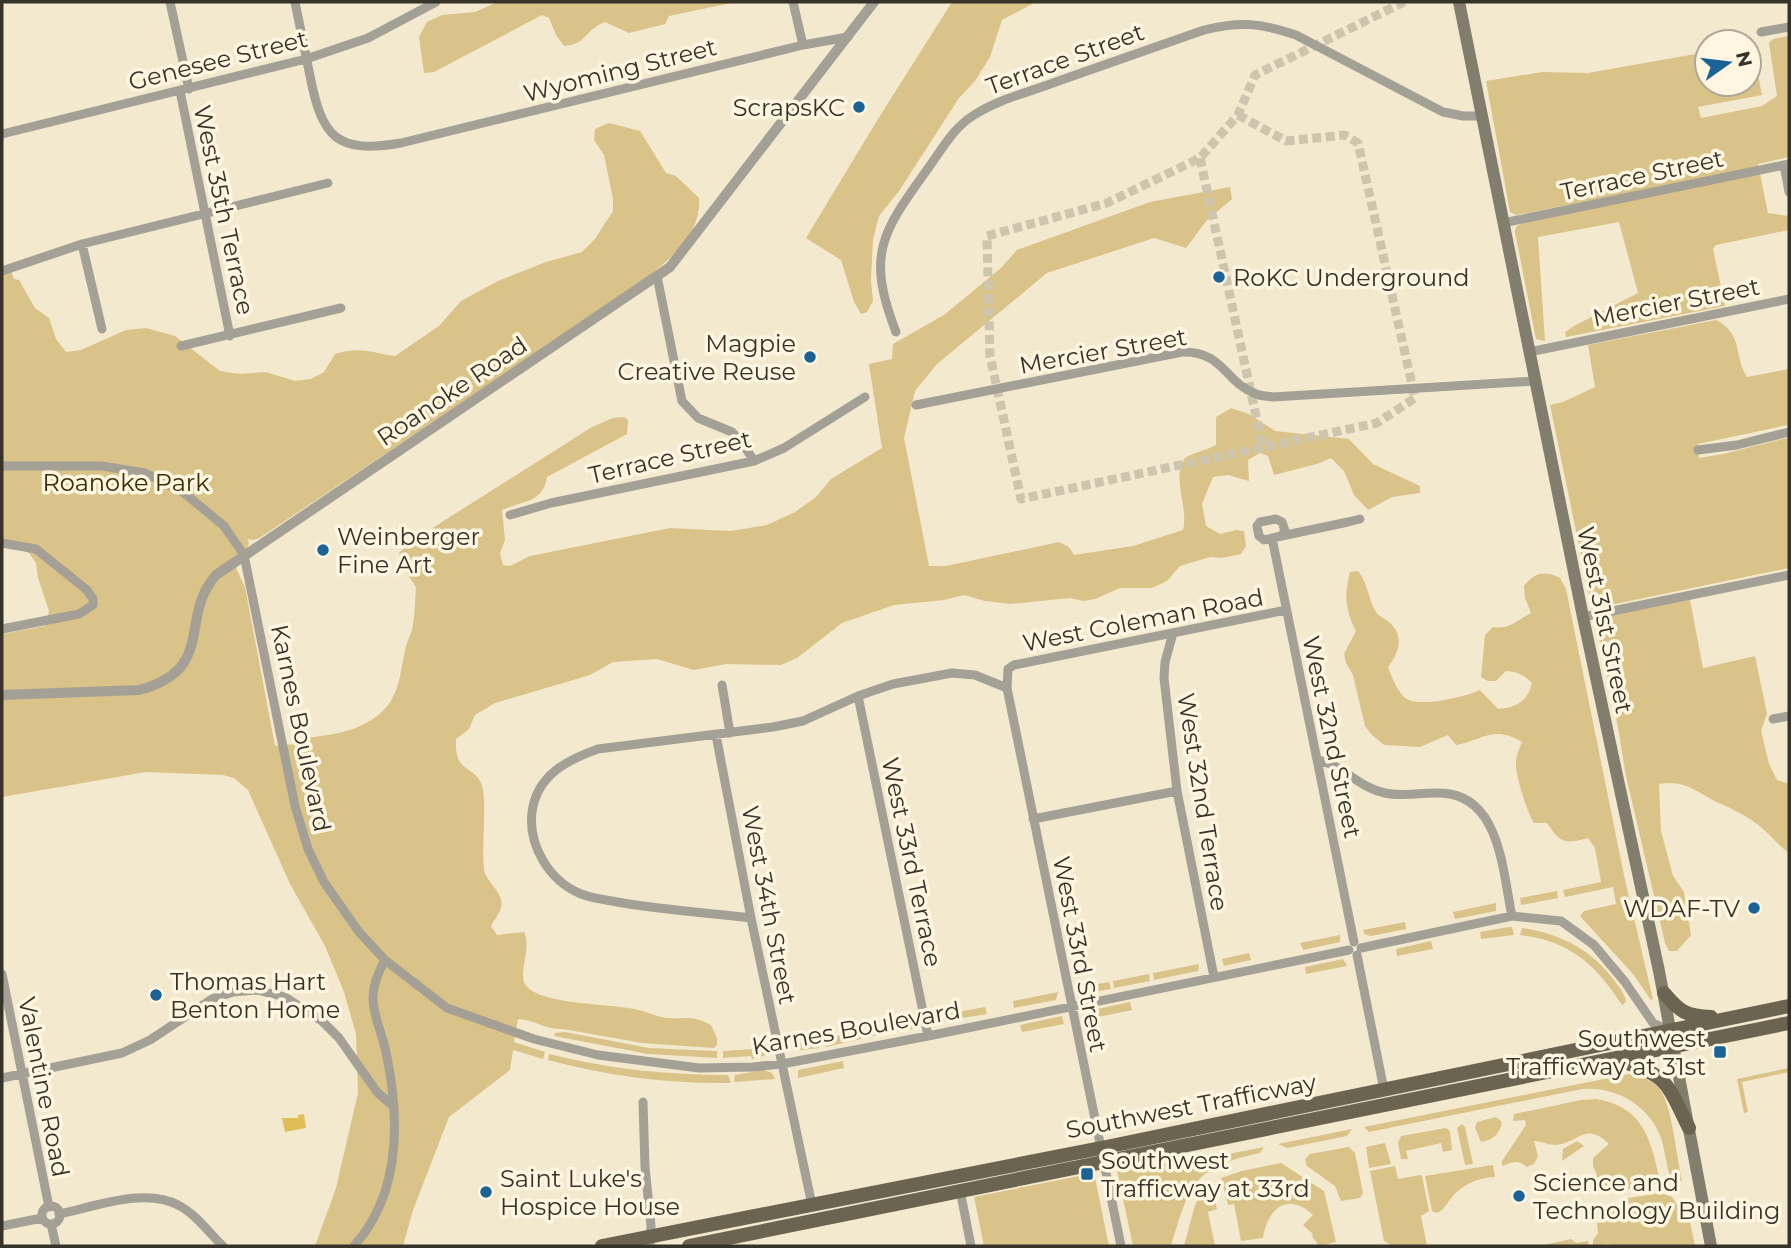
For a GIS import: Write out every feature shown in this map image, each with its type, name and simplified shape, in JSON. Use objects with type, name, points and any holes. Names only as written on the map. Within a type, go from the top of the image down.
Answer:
[{"type":"main road","name":"West 31st Street","points":[[1459,2],[1583,617],[1671,1031]]},
{"type":"main road","points":[[1664,993],[1675,1006],[1691,1016],[1730,1018]]},
{"type":"main road","name":"Southwest Trafficway","points":[[689,1246],[960,1191],[1102,1154],[1384,1090],[1789,1006]]},
{"type":"main road","name":"Southwest Trafficway","points":[[602,1246],[650,1241],[812,1205],[1102,1154],[1789,1023]]},
{"type":"main road","points":[[1671,1031],[1681,1045],[1689,1128],[1711,1246]]},
{"type":"main road","points":[[1614,1058],[1641,1066],[1659,1076],[1667,1084],[1689,1128]]},
{"type":"street","name":"West 35th Terrace","points":[[170,2],[205,214],[230,336]]},
{"type":"street","name":"Wyoming Street","points":[[295,2],[316,110],[336,137],[348,143],[368,147],[401,143],[803,45],[848,37]]},
{"type":"street","name":"Genesee Street","points":[[2,135],[306,59],[368,38],[422,6],[436,2]]},
{"type":"street","points":[[793,2],[803,45]]},
{"type":"street","name":"Roanoke Road","points":[[2,695],[139,690],[158,685],[176,673],[189,655],[202,596],[216,575],[657,276],[680,256],[874,2]]},
{"type":"street","name":"Terrace Street","points":[[896,332],[886,307],[880,278],[886,232],[957,128],[989,106],[1204,30],[1228,24],[1250,23],[1296,35],[1443,111],[1463,116],[1482,116]]},
{"type":"street","points":[[1763,31],[1789,27]]},
{"type":"street","points":[[1787,165],[1789,192]]},
{"type":"street","name":"Terrace Street","points":[[1503,223],[1787,165]]},
{"type":"street","points":[[2,271],[82,244],[328,183]]},
{"type":"street","points":[[82,244],[102,330]]},
{"type":"street","points":[[657,276],[682,401],[698,418],[732,432],[754,461]]},
{"type":"street","name":"Mercier Street","points":[[1529,352],[1789,299]]},
{"type":"street","points":[[181,346],[341,308]]},
{"type":"street","name":"Mercier Street","points":[[916,405],[1189,352],[1197,352],[1214,360],[1248,390],[1273,397],[1535,381]]},
{"type":"street","name":"Terrace Street","points":[[510,515],[551,503],[754,461],[784,448],[865,397]]},
{"type":"street","points":[[1698,450],[1789,432]]},
{"type":"street","name":"Karnes Boulevard","points":[[2,466],[102,466],[145,472],[183,492],[224,526],[244,555],[295,806],[308,849],[324,882],[359,932],[385,960],[447,1007],[534,1040],[598,1055],[699,1068],[782,1064],[1512,916],[1561,921],[1594,945],[1625,982],[1653,1023],[1671,1031]]},
{"type":"street","name":"West 32nd Street","points":[[1360,519],[1277,537],[1286,610],[1384,1090]]},
{"type":"street","points":[[2,544],[36,549],[87,590],[93,599],[93,605],[79,614],[2,629]]},
{"type":"street","points":[[1583,617],[1789,575]]},
{"type":"street","name":"West Coleman Road","points":[[1008,668],[1286,610]]},
{"type":"street","name":"West 32nd Terrace","points":[[1173,633],[1165,662],[1164,678],[1177,791],[1214,977]]},
{"type":"street","name":"West 33rd Street","points":[[1008,668],[1007,688],[1121,1246]]},
{"type":"street","name":"West Coleman Road","points":[[751,918],[657,908],[579,893],[561,882],[538,852],[533,834],[532,811],[539,790],[552,772],[572,758],[598,750],[803,721],[858,696],[893,684],[952,673],[975,675],[1007,688]]},
{"type":"street","points":[[722,685],[730,733]]},
{"type":"street","name":"West 33rd Terrace","points":[[858,696],[928,1036]]},
{"type":"street","points":[[1773,719],[1789,716]]},
{"type":"street","name":"West 34th Street","points":[[716,735],[751,918],[812,1205]]},
{"type":"street","points":[[1318,760],[1337,767],[1367,788],[1384,793],[1401,796],[1448,793],[1476,806],[1494,833],[1512,916]]},
{"type":"street","points":[[1034,819],[1177,791]]},
{"type":"street","points":[[355,1246],[375,1218],[390,1178],[394,1133],[393,1106],[387,1056],[374,1010],[372,989],[385,960]]},
{"type":"street","name":"Valentine Road","points":[[2,974],[49,1207]]},
{"type":"street","points":[[2,1078],[122,1053],[150,1041],[212,999],[233,992],[257,990],[285,997],[322,1021],[339,1038],[377,1093],[393,1106]]},
{"type":"street","points":[[643,1102],[650,1241]]},
{"type":"street","points":[[960,1191],[971,1246]]},
{"type":"street","points":[[59,1214],[153,1197],[178,1205],[189,1212],[223,1246]]},
{"type":"street","name":"Valentine Road","points":[[42,1218],[42,1212],[49,1207],[57,1209],[58,1219],[51,1224]]},
{"type":"street","points":[[2,1226],[42,1218],[51,1224],[56,1246]]},
{"type":"street","points":[[207,1231],[210,1246]]},
{"type":"green space","points":[[498,2],[736,2],[669,16],[665,24],[629,33],[605,22],[578,42],[564,46],[549,18],[542,15],[434,72],[424,73],[419,37],[427,22],[442,15],[475,12]]},
{"type":"green space","points":[[952,2],[1036,2],[1002,20],[990,57],[975,81],[959,98],[899,191],[879,216],[873,239],[873,301],[867,312],[861,314],[854,302],[841,260],[806,238]]},
{"type":"green space","points":[[1789,36],[1789,157],[1758,164],[1768,213],[1788,216],[1789,230],[1716,245],[1713,249],[1725,306],[1566,337],[1565,332],[1574,326],[1638,293],[1619,222],[1538,237],[1545,341],[1536,339],[1516,227],[1522,223],[1668,185],[1516,215],[1510,212],[1486,81],[1542,72],[1588,73],[1693,54],[1693,98],[1746,98],[1698,107],[1701,118],[1762,106],[1777,96],[1769,43],[1773,39]]},
{"type":"green space","name":"Roanoke Park","points":[[609,123],[640,131],[666,173],[676,176],[699,198],[694,227],[666,262],[630,290],[261,537],[248,539],[249,544],[236,568],[245,587],[275,746],[305,743],[307,738],[347,731],[373,719],[383,711],[395,693],[414,616],[416,587],[402,566],[399,553],[412,541],[592,427],[613,418],[624,417],[628,420],[627,434],[547,477],[545,486],[536,496],[502,510],[505,540],[500,553],[503,565],[510,566],[530,556],[670,528],[731,531],[767,525],[795,512],[816,497],[831,479],[882,448],[869,364],[892,359],[893,344],[944,315],[1001,268],[1017,250],[1150,202],[1230,187],[1232,199],[1207,220],[1186,248],[1154,238],[1047,273],[937,364],[915,391],[904,438],[929,566],[946,566],[1059,542],[1069,547],[1074,555],[1133,546],[1183,530],[1181,466],[1185,458],[1216,445],[1216,417],[1231,408],[1249,414],[1275,431],[1349,439],[1373,464],[1420,486],[1420,493],[1392,497],[1368,510],[1354,495],[1344,471],[1331,458],[1274,475],[1268,456],[1260,453],[1248,460],[1249,481],[1228,475],[1213,477],[1202,504],[1206,526],[1220,534],[1244,531],[1246,546],[1241,554],[1210,557],[1180,566],[1167,581],[1152,588],[1120,588],[1083,601],[1070,598],[1010,604],[964,595],[944,600],[894,605],[842,623],[797,658],[781,665],[726,664],[694,670],[657,659],[613,662],[590,675],[495,703],[475,715],[469,729],[456,739],[456,750],[461,763],[478,777],[483,791],[484,869],[502,902],[491,926],[497,935],[524,932],[527,945],[523,973],[525,984],[533,991],[560,1000],[627,1008],[665,1018],[699,1020],[711,1025],[717,1045],[714,1048],[642,1043],[552,1028],[518,1019],[514,1042],[545,1052],[543,1059],[513,1050],[510,1070],[449,1117],[413,1210],[403,1246],[315,1246],[336,1188],[358,1093],[356,1034],[344,992],[325,946],[290,884],[248,790],[234,778],[223,775],[146,772],[2,797],[2,634],[45,626],[49,611],[36,563],[22,543],[2,540],[2,275],[11,271],[14,279],[19,280],[35,308],[49,318],[56,339],[66,352],[81,350],[126,330],[146,328],[175,336],[220,371],[240,374],[266,372],[295,381],[311,379],[324,372],[335,354],[359,350],[395,356],[439,326],[461,301],[498,281],[546,262],[582,252],[595,239],[613,211],[604,155],[594,140],[595,129]]},
{"type":"green space","points":[[1716,320],[1731,332],[1747,377],[1789,369],[1789,568],[1596,608],[1591,604],[1550,405],[1595,387],[1588,345]],"holes":[[[1788,425],[1787,438],[1723,454],[1699,458],[1698,444]]]},
{"type":"green space","points":[[1358,571],[1376,612],[1394,627],[1397,633],[1399,645],[1388,667],[1396,687],[1404,697],[1429,702],[1480,690],[1498,709],[1510,707],[1524,699],[1532,683],[1520,674],[1510,671],[1506,671],[1496,681],[1481,677],[1485,635],[1493,627],[1508,626],[1531,613],[1524,586],[1532,578],[1549,574],[1560,578],[1566,589],[1625,880],[1653,999],[1651,1000],[1633,974],[1580,916],[1584,911],[1616,904],[1613,887],[1565,897],[1563,890],[1601,882],[1595,848],[1588,838],[1564,841],[1547,823],[1534,823],[1531,819],[1516,769],[1522,742],[1496,734],[1456,745],[1448,735],[1420,747],[1384,745],[1365,726],[1353,675],[1344,654],[1356,631],[1348,609],[1348,580],[1350,572]]},
{"type":"green space","points":[[1690,600],[1703,668],[1755,656],[1767,714],[1761,731],[1769,764],[1777,780],[1789,784],[1789,853],[1761,827],[1739,812],[1684,785],[1659,784],[1661,831],[1673,876],[1684,892],[1691,935],[1677,951],[1669,951],[1626,776],[1596,624],[1600,617]]},
{"type":"green space","points":[[1557,891],[1558,898],[1521,905],[1520,898]]},
{"type":"green space","points":[[1496,903],[1496,911],[1455,919],[1453,912]]},
{"type":"green space","points":[[1405,922],[1406,929],[1371,936],[1364,934],[1363,930]]},
{"type":"green space","points":[[1512,927],[1514,935],[1481,939],[1480,932]]},
{"type":"green space","points":[[1522,928],[1550,934],[1575,945],[1607,971],[1626,1002],[1622,1005],[1602,978],[1580,957],[1553,943],[1520,935]]},
{"type":"green space","points":[[1340,935],[1340,942],[1303,950],[1300,943]]},
{"type":"green space","points":[[1431,941],[1433,949],[1397,956],[1396,949]]},
{"type":"green space","points":[[1249,953],[1251,960],[1224,966],[1222,959]]},
{"type":"green space","points":[[1343,959],[1347,966],[1306,974],[1305,967]]},
{"type":"green space","points":[[1199,964],[1198,971],[1154,980],[1153,973]]},
{"type":"green space","points":[[1149,974],[1150,981],[1114,988],[1113,981]]},
{"type":"green space","points":[[1109,982],[1111,989],[1083,994],[1081,987]]},
{"type":"green space","points":[[1058,992],[1056,1000],[1014,1008],[1013,1001]]},
{"type":"green space","points":[[1130,1002],[1132,1010],[1088,1019],[1088,1011]]},
{"type":"green space","points":[[985,1007],[987,1014],[938,1022],[936,1016]]},
{"type":"green space","points":[[1062,1016],[1064,1024],[1022,1032],[1020,1025]]},
{"type":"green space","points":[[913,1021],[915,1027],[912,1029],[866,1037],[865,1031]]},
{"type":"green space","points":[[861,1031],[861,1039],[826,1047],[823,1039]]},
{"type":"green space","points":[[565,1032],[649,1048],[717,1051],[717,1058],[648,1054],[554,1036],[555,1033]]},
{"type":"green space","points":[[819,1040],[819,1048],[794,1051],[793,1045]]},
{"type":"green space","points":[[768,1048],[769,1054],[752,1059],[751,1056],[723,1058],[723,1051]]},
{"type":"green space","points":[[549,1054],[638,1070],[728,1075],[731,1083],[684,1082],[616,1075],[548,1060]]},
{"type":"green space","points":[[843,1061],[844,1068],[798,1078],[798,1070]]},
{"type":"green space","points":[[1789,1068],[1789,1072],[1742,1082],[1748,1112],[1744,1113],[1737,1079]]},
{"type":"green space","points":[[764,1070],[772,1073],[775,1079],[734,1082],[735,1075]]},
{"type":"green space","points":[[1629,1074],[1648,1079],[1656,1085],[1666,1100],[1682,1181],[1670,1176],[1661,1138],[1648,1116],[1630,1100],[1607,1091],[1582,1089],[1369,1132],[1364,1127]]},
{"type":"green space","points":[[1596,1099],[1625,1109],[1643,1128],[1657,1166],[1660,1181],[1657,1184],[1621,1190],[1617,1187],[1595,1191],[1592,1189],[1591,1184],[1597,1175],[1593,1158],[1609,1144],[1594,1134],[1582,1135],[1556,1145],[1534,1141],[1538,1156],[1534,1164],[1527,1167],[1515,1162],[1502,1166],[1502,1161],[1526,1125],[1525,1120],[1513,1121],[1514,1114]]},
{"type":"green space","points":[[1496,1117],[1502,1122],[1500,1130],[1489,1140],[1481,1142],[1475,1127],[1477,1122]]},
{"type":"green space","points":[[1462,1124],[1473,1164],[1465,1165],[1457,1128]]},
{"type":"green space","points":[[1446,1128],[1450,1131],[1452,1150],[1443,1152],[1441,1143],[1406,1151],[1408,1159],[1401,1159],[1398,1143],[1401,1136]]},
{"type":"green space","points":[[1352,1129],[1347,1136],[1287,1148],[1278,1144]]},
{"type":"green space","points":[[1577,1141],[1584,1146],[1562,1161],[1563,1149]]},
{"type":"green space","points":[[1385,1143],[1391,1164],[1369,1168],[1366,1147]]},
{"type":"green space","points":[[1264,1147],[1260,1153],[1238,1158],[1207,1172],[1190,1193],[1171,1246],[1133,1246],[1117,1170],[1157,1163],[1188,1162]]},
{"type":"green space","points":[[1349,1147],[1355,1153],[1363,1193],[1360,1198],[1341,1201],[1335,1186],[1307,1166],[1305,1159],[1310,1154]]},
{"type":"green space","points":[[1281,1163],[1324,1191],[1336,1242],[1319,1246],[1313,1234],[1303,1225],[1313,1215],[1295,1204],[1287,1204],[1274,1212],[1263,1238],[1241,1241],[1234,1204],[1228,1205],[1221,1178]]},
{"type":"green space","points":[[1493,1165],[1495,1177],[1466,1185],[1456,1192],[1441,1210],[1436,1213],[1432,1211],[1425,1176]]},
{"type":"green space","points":[[1395,1166],[1398,1179],[1422,1176],[1429,1211],[1421,1216],[1427,1246],[1393,1246],[1384,1241],[1370,1171]]},
{"type":"green space","points":[[1094,1173],[1109,1246],[984,1246],[974,1197]]},
{"type":"green space","points":[[1209,1190],[1214,1196],[1217,1209],[1208,1212],[1215,1246],[1184,1246],[1195,1205],[1203,1191]]},
{"type":"green space","points":[[1661,1193],[1672,1197],[1682,1213],[1688,1212],[1695,1246],[1593,1246],[1593,1240],[1598,1233],[1597,1223],[1610,1223],[1607,1212],[1622,1209],[1622,1199]]},
{"type":"green space","points":[[1571,1239],[1576,1243],[1588,1241],[1589,1246],[1539,1246]]},
{"type":"shaded area","points":[[304,1114],[306,1128],[285,1132],[282,1118],[298,1118],[298,1115]]},
{"type":"tunnel","points":[[1238,115],[1286,141],[1345,135],[1358,143],[1415,398],[1377,423],[1021,499],[990,356],[987,236],[1107,203],[1200,158],[1238,115],[1255,75],[1404,2]]},
{"type":"tunnel","points":[[1200,158],[1263,448]]},
{"type":"place","name":"ScrapsKC","points":[[859,107]]},
{"type":"place","name":"RoKC Underground","points":[[1219,277]]},
{"type":"place","name":"Magpie Creative Reuse","points":[[810,357]]},
{"type":"place","name":"Weinberger Fine Art","points":[[323,550]]},
{"type":"place","name":"WDAF-TV","points":[[1754,908]]},
{"type":"place","name":"Thomas Hart Benton Home","points":[[156,995]]},
{"type":"place","name":"Southwest Trafficway at 31st","points":[[1720,1052]]},
{"type":"place","name":"Southwest Trafficway at 33rd","points":[[1087,1174]]},
{"type":"place","name":"Saint Luke's Hospice House","points":[[486,1192]]},
{"type":"place","name":"Science and Technology Building","points":[[1519,1196]]}]
